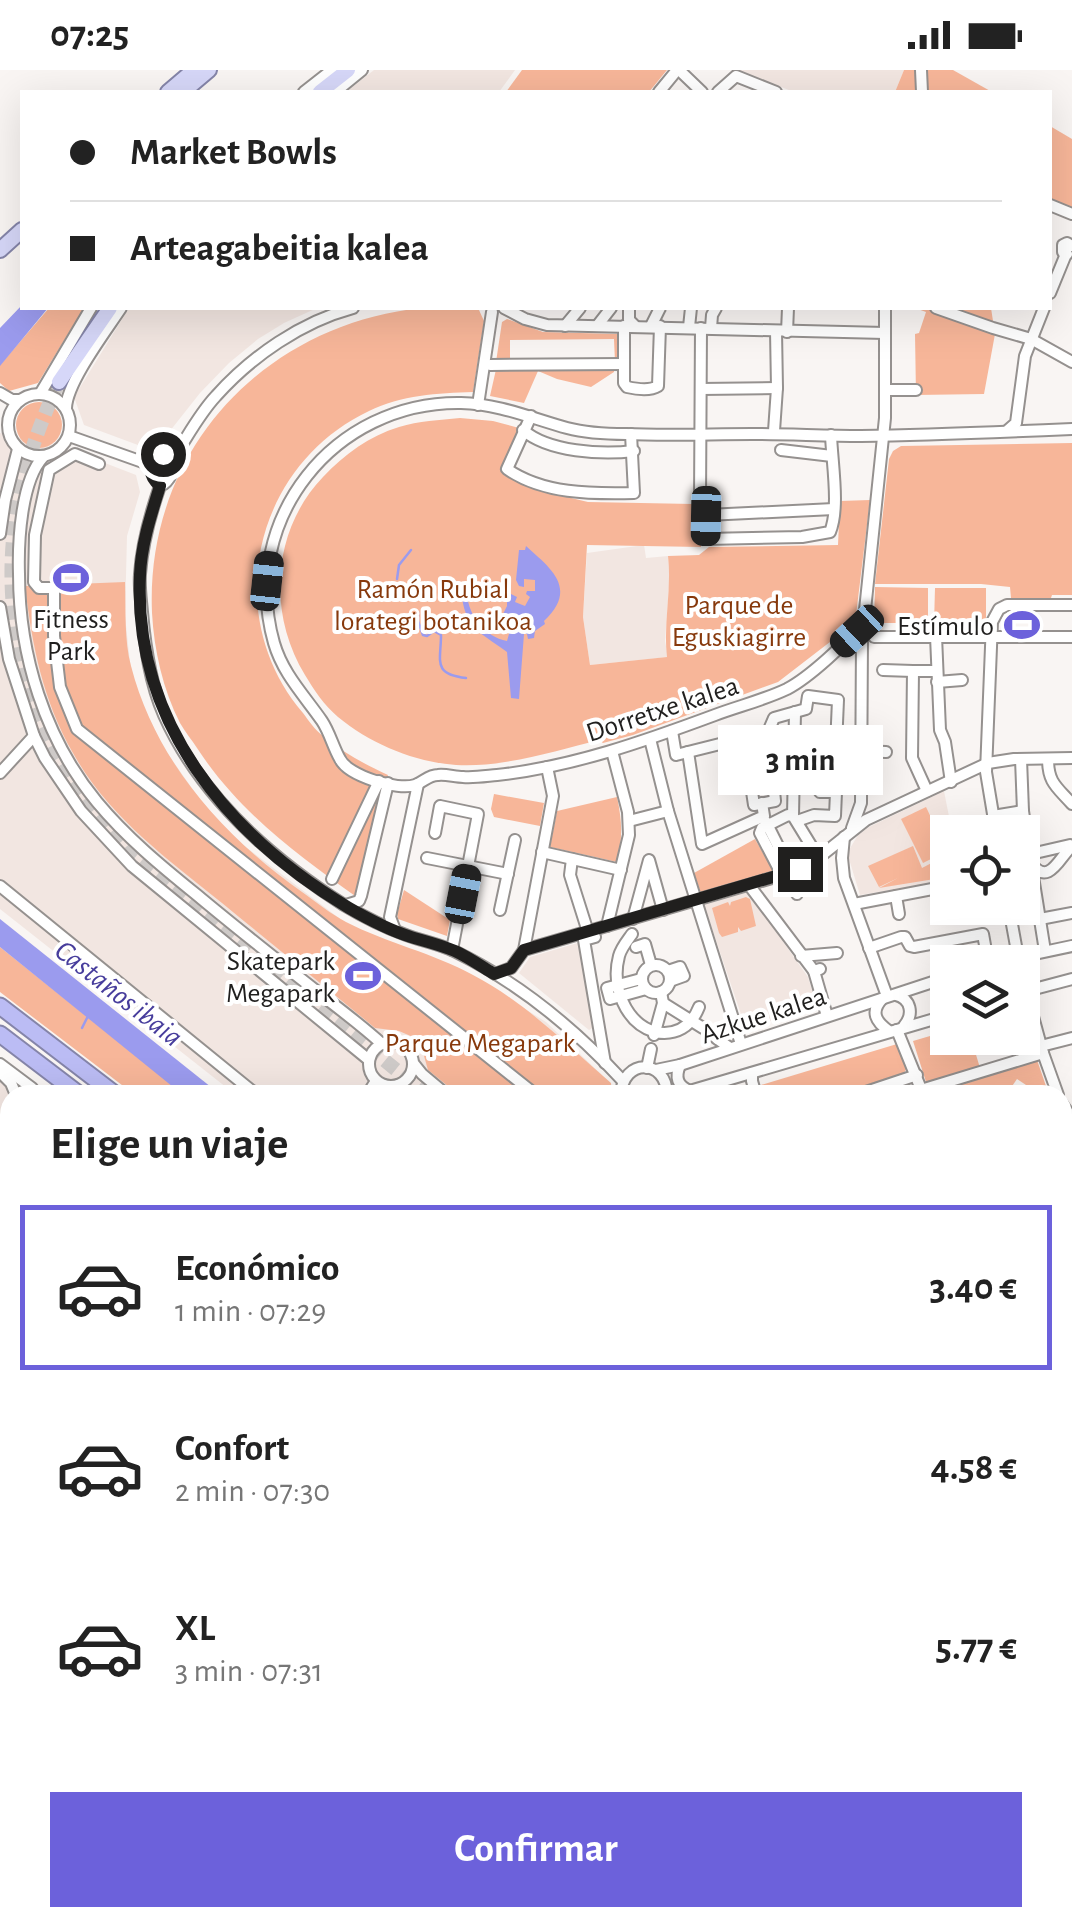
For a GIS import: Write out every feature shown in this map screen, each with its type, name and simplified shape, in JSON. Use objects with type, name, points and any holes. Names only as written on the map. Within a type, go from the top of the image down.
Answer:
[{"type":"highway","points":[[0,1006],[103,1085]]},
{"type":"highway","points":[[0,1034],[67,1085]]},
{"type":"main road","points":[[170,90],[194,70]]},
{"type":"main road","points":[[185,90],[209,70]]},
{"type":"main road","points":[[323,90],[348,70]]},
{"type":"main road","points":[[1,245],[20,220]]},
{"type":"main road","points":[[99,310],[59,382],[109,310]]},
{"type":"street","points":[[307,90],[332,70]]},
{"type":"street","points":[[337,90],[362,70]]},
{"type":"street","points":[[661,90],[678,70],[700,90]]},
{"type":"street","points":[[720,90],[736,76],[771,90]]},
{"type":"street","points":[[1052,286],[1066,247]]},
{"type":"street","points":[[40,394],[90,310]]},
{"type":"street","points":[[66,409],[68,396],[120,310]]},
{"type":"street","points":[[347,310],[324,318],[264,351],[216,396],[176,454],[167,482],[160,486],[146,534],[140,577],[150,674],[164,715],[191,764],[216,796],[286,866],[345,906],[395,930],[452,950],[517,988],[605,1062],[622,1085]]},
{"type":"street","points":[[497,310],[547,325],[885,333]]},
{"type":"street","points":[[481,405],[497,310]]},
{"type":"street","points":[[481,405],[497,310]]},
{"type":"street","points":[[565,326],[578,310]]},
{"type":"street","points":[[597,326],[610,310]]},
{"type":"street","points":[[629,310],[624,383],[627,387],[654,389],[658,386],[655,326],[659,310]]},
{"type":"street","points":[[692,310],[700,328],[700,500],[706,516],[706,539],[802,537],[830,532],[834,509],[831,435]]},
{"type":"street","points":[[700,328],[715,310]]},
{"type":"street","points":[[774,431],[781,331],[787,310]]},
{"type":"street","points":[[885,310],[884,418],[863,623],[868,638],[862,660],[861,803],[842,858],[844,878],[888,997]]},
{"type":"street","points":[[941,310],[1031,339],[1072,362]]},
{"type":"street","points":[[1002,432],[1016,422],[1026,356],[1043,310]]},
{"type":"street","points":[[490,365],[624,364]]},
{"type":"street","points":[[701,388],[777,388]]},
{"type":"street","points":[[884,390],[916,390]]},
{"type":"street","points":[[1,397],[20,400],[40,394],[55,398],[66,409],[71,422],[69,436],[59,450],[43,457],[34,456],[18,449],[4,433],[10,413],[20,400]]},
{"type":"street","points":[[1,397],[10,413]]},
{"type":"street","points":[[384,782],[345,768],[330,734],[296,690],[281,662],[270,621],[267,581],[276,535],[298,486],[326,453],[383,417],[424,406],[462,403],[511,410],[586,432],[631,434],[866,436],[1072,429]]},
{"type":"street","points":[[531,416],[507,468],[520,478],[549,487],[590,494],[634,494],[631,434]]},
{"type":"street","points":[[884,418],[902,435]]},
{"type":"street","points":[[524,430],[535,438],[572,448],[634,451]]},
{"type":"street","points":[[881,454],[893,439],[902,435]]},
{"type":"street","points":[[69,436],[151,465]]},
{"type":"street","points":[[866,436],[881,454]]},
{"type":"street","points":[[0,534],[18,449]]},
{"type":"street","points":[[781,450],[832,456]]},
{"type":"street","points":[[99,464],[76,454],[49,470],[35,535],[34,582],[39,588],[54,588],[60,687],[77,730],[523,1085]]},
{"type":"street","points":[[151,465],[163,454],[176,454]]},
{"type":"street","points":[[43,457],[35,468],[22,519],[19,602],[31,670],[61,748],[96,800],[142,850],[382,1044]]},
{"type":"street","points":[[151,465],[152,478],[160,486]]},
{"type":"street","points":[[706,516],[834,509]]},
{"type":"street","points":[[993,815],[986,772],[994,616],[1004,606],[1072,605]]},
{"type":"street","points":[[0,607],[9,659],[34,736],[80,811],[117,852],[369,1060]]},
{"type":"street","name":"Dorretxe kalea","points":[[384,782],[404,786],[418,784],[436,774],[462,778],[547,767],[650,739],[788,688],[863,623]]},
{"type":"street","points":[[936,636],[940,730],[951,782]]},
{"type":"street","points":[[868,638],[1072,637]]},
{"type":"street","name":"Dorretxe kalea","points":[[836,650],[868,638]]},
{"type":"street","points":[[836,650],[850,649],[862,660]]},
{"type":"street","points":[[882,670],[962,680]]},
{"type":"street","points":[[913,671],[912,758],[927,791]]},
{"type":"street","points":[[688,752],[702,844],[788,816],[835,816],[836,792],[820,792],[822,746],[836,746],[838,700],[808,696],[806,709],[774,718],[768,732],[774,800],[754,805],[744,738]]},
{"type":"street","points":[[796,712],[795,819],[812,847]]},
{"type":"street","points":[[672,731],[676,755],[768,732]]},
{"type":"street","points":[[0,773],[34,736]]},
{"type":"street","points":[[650,739],[736,1046]]},
{"type":"street","points":[[607,926],[629,835],[612,751]]},
{"type":"street","points":[[860,751],[886,752]]},
{"type":"street","points":[[605,1062],[584,940],[630,927],[663,910],[790,873],[881,812],[988,763],[1072,758]]},
{"type":"street","points":[[1020,759],[1024,815]]},
{"type":"street","points":[[1048,759],[1052,783],[1072,804]]},
{"type":"street","points":[[822,766],[860,766]]},
{"type":"street","points":[[494,974],[511,968],[524,950],[553,796],[547,767]]},
{"type":"street","points":[[332,879],[384,782]]},
{"type":"street","points":[[345,906],[353,905],[362,896],[384,782]]},
{"type":"street","points":[[395,930],[390,917],[418,784]]},
{"type":"street","points":[[762,803],[765,821],[760,833],[790,873],[797,894]]},
{"type":"street","points":[[861,803],[881,812]]},
{"type":"street","points":[[434,833],[440,806],[478,814],[452,950]]},
{"type":"street","points":[[629,821],[668,810]]},
{"type":"street","points":[[998,815],[1023,810]]},
{"type":"street","points":[[500,910],[514,840]]},
{"type":"street","points":[[1040,854],[1072,845]]},
{"type":"street","points":[[1040,871],[1048,872],[1058,864],[1072,845]]},
{"type":"street","points":[[542,852],[621,870]]},
{"type":"street","points":[[427,858],[508,874]]},
{"type":"street","points":[[572,858],[570,875],[588,932]]},
{"type":"street","points":[[663,910],[649,860],[618,959],[616,990],[637,1024],[654,1034],[676,1032],[693,1021],[699,1007]]},
{"type":"street","points":[[749,884],[801,956],[818,970],[827,1016]]},
{"type":"street","points":[[0,886],[245,1085]]},
{"type":"street","points":[[854,904],[930,889]]},
{"type":"street","points":[[896,896],[899,914]]},
{"type":"street","points":[[1040,909],[1072,913]]},
{"type":"street","points":[[1040,916],[1045,951]]},
{"type":"street","points":[[524,950],[607,926],[630,927]]},
{"type":"street","points":[[870,948],[901,937],[914,947],[983,934],[985,945]]},
{"type":"street","points":[[636,947],[644,944],[651,965]]},
{"type":"street","points":[[1040,952],[1072,946]]},
{"type":"street","points":[[801,956],[837,953]]},
{"type":"street","points":[[654,1034],[662,998],[669,976],[661,965],[651,965],[644,970],[644,984],[652,992],[662,998],[703,1028]]},
{"type":"street","points":[[511,968],[517,988]]},
{"type":"street","points":[[1040,988],[1072,979]]},
{"type":"street","name":"Azkue kalea","points":[[623,1081],[634,1070],[680,1065],[930,983]]},
{"type":"street","points":[[592,994],[644,984]]},
{"type":"street","points":[[896,1029],[910,1017],[909,1006],[901,996],[888,997],[876,1007],[876,1018],[879,1024],[896,1029],[920,1085]]},
{"type":"street","name":"Azkue kalea","points":[[708,1085],[930,1019]]},
{"type":"street","points":[[716,1038],[736,1046]]},
{"type":"street","points":[[942,1085],[1072,1038]]},
{"type":"street","points":[[373,1085],[369,1060],[376,1048],[396,1042],[403,1045],[422,1074],[436,1085]]},
{"type":"street","points":[[1040,1043],[1051,1085]]},
{"type":"street","points":[[651,1049],[651,1069],[666,1085]]},
{"type":"street","points":[[0,1064],[28,1085]]},
{"type":"street","points":[[399,1085],[410,1077],[414,1064]]},
{"type":"street","points":[[680,1065],[677,1080],[681,1085]]},
{"type":"street","points":[[752,1073],[753,1085]]},
{"type":"street","points":[[887,1085],[917,1075]]},
{"type":"shaded area","points":[[374,70],[515,70],[500,90],[349,90]]},
{"type":"shaded area","points":[[738,70],[904,70],[896,90],[789,90]]},
{"type":"shaded area","points":[[128,310],[313,310],[258,339],[229,363],[166,436],[146,448],[84,425],[74,397]]},
{"type":"shaded area","points":[[0,433],[74,451],[136,475],[140,492],[127,536],[125,616],[137,693],[163,747],[201,801],[234,838],[352,928],[461,969],[546,1022],[601,1074],[606,1085],[223,1085],[0,909]]},
{"type":"shaded area","points":[[644,545],[646,558],[668,556],[668,657],[590,665],[583,617],[587,553]]},
{"type":"shaded area","points":[[944,791],[949,815],[930,815],[930,884],[860,895],[849,850],[858,835]]},
{"type":"shaded area","points":[[748,892],[808,977],[817,1006],[746,1029],[704,905]]},
{"type":"shaded area","points":[[581,942],[596,1026],[589,1030],[519,973],[530,957]]},
{"type":"shaded area","points":[[0,1061],[30,1085],[0,1085]]},
{"type":"green space","points":[[522,70],[667,70],[651,90],[507,90]]},
{"type":"green space","points":[[904,70],[953,70],[988,90],[896,90]]},
{"type":"green space","points":[[1052,127],[1072,139],[1072,214],[1052,206]]},
{"type":"green space","points":[[47,310],[83,310],[38,383],[9,391],[0,383],[0,365]]},
{"type":"green space","points":[[411,310],[479,310],[484,321],[473,392],[394,401],[369,411],[329,436],[298,468],[275,505],[261,546],[257,589],[262,633],[277,674],[320,734],[388,775],[358,898],[291,848],[250,812],[213,771],[174,710],[164,683],[152,613],[155,554],[169,499],[192,450],[225,406],[265,369],[311,340],[364,319]]},
{"type":"green space","points":[[920,310],[991,310],[995,334],[984,394],[916,395],[915,334],[919,333],[926,312]]},
{"type":"green space","points":[[507,319],[543,332],[617,334],[617,362],[614,339],[510,340],[510,362],[496,362],[502,322]]},
{"type":"green space","points":[[497,365],[614,365],[614,372],[591,387],[538,371],[524,403],[490,396]]},
{"type":"green space","points":[[39,402],[56,408],[62,425],[56,442],[39,448],[22,442],[16,425],[22,408]]},
{"type":"green space","name":"Ramón Rubial lorategi botanikoa","points":[[460,418],[519,428],[502,468],[504,475],[533,489],[588,502],[693,504],[693,527],[701,528],[701,547],[587,545],[583,617],[590,665],[667,657],[668,556],[699,555],[709,547],[838,545],[840,501],[870,500],[852,625],[778,682],[603,743],[599,740],[491,764],[456,765],[409,756],[379,743],[351,727],[328,707],[308,681],[293,651],[281,599],[285,547],[306,498],[349,453],[399,427]]},
{"type":"green space","points":[[1072,443],[1072,595],[1011,598],[1010,587],[981,584],[875,584],[893,451],[901,446]]},
{"type":"green space","name":"Parque Megapark","points":[[125,582],[127,646],[142,701],[175,765],[245,847],[340,919],[458,967],[492,986],[545,1025],[611,1085],[447,1085],[428,1070],[422,1049],[413,1037],[375,1028],[159,852],[103,797],[73,753],[46,693],[25,586]]},
{"type":"green space","points":[[875,587],[928,588],[928,623],[874,623]]},
{"type":"green space","points":[[935,588],[986,588],[986,624],[934,624]]},
{"type":"green space","points":[[494,794],[544,803],[540,826],[494,817]]},
{"type":"green space","points":[[617,797],[621,830],[617,862],[550,847],[557,811]]},
{"type":"green space","points":[[926,807],[930,815],[930,860],[923,863],[901,819]]},
{"type":"green space","points":[[755,839],[774,872],[701,894],[694,873]]},
{"type":"green space","points":[[913,846],[922,868],[930,864],[930,880],[879,888],[898,878],[879,887],[868,866]]},
{"type":"green space","points":[[404,890],[450,920],[447,936],[398,919]]},
{"type":"green space","points":[[746,897],[750,899],[756,926],[741,931],[738,927],[738,932],[722,937],[712,908],[728,902],[730,906]]},
{"type":"green space","points":[[0,947],[172,1085],[122,1085],[0,992]]},
{"type":"green space","points":[[930,1036],[930,1055],[976,1055],[980,1068],[927,1085],[913,1041]]},
{"type":"green space","points":[[897,1044],[907,1068],[904,1073],[866,1085],[761,1085]]},
{"type":"green space","points":[[1036,1057],[1046,1085],[1026,1085],[1017,1079],[1013,1085],[946,1085]]},
{"type":"water","points":[[20,307],[46,310],[0,366],[0,328]]},
{"type":"water","points":[[526,546],[551,571],[560,589],[554,609],[535,631],[534,638],[528,639],[524,634],[519,699],[511,698],[507,652],[470,622],[461,590],[476,591],[477,594],[467,595],[475,618],[485,630],[507,641],[511,627],[496,619],[501,618],[507,606],[507,592],[525,606],[530,597],[527,591],[535,591],[535,580],[524,579],[524,587],[516,580],[519,550]]},
{"type":"water","points":[[0,919],[208,1085],[171,1085],[0,947]]},
{"type":"waterway","points":[[397,579],[399,565],[411,550]]},
{"type":"waterway","points":[[418,612],[423,635],[434,631],[441,635],[443,669],[466,678]]},
{"type":"waterway","points":[[82,1028],[88,1016]]},
{"type":"tunnel","points":[[59,382],[22,483],[12,550],[14,619],[20,656],[37,717],[53,752],[83,798],[130,853],[415,1085]]},
{"type":"place","name":"Fitness Park","points":[[71,578]]},
{"type":"place","name":"Estímulo","points":[[1022,625]]},
{"type":"place","name":"Skatepark Megapark","points":[[363,976]]},
{"type":"route","points":[[163,454],[150,466],[152,478],[160,486],[146,534],[140,577],[150,674],[164,715],[191,764],[216,796],[286,866],[345,906],[406,935],[452,950],[494,974],[511,968],[524,950],[800,869]]},
{"type":"park label","name":"Parque de Eguskiagirre","points":[[739,620]]},
{"type":"water label","name":"Castaños ibaia","points":[[119,993]]}]
